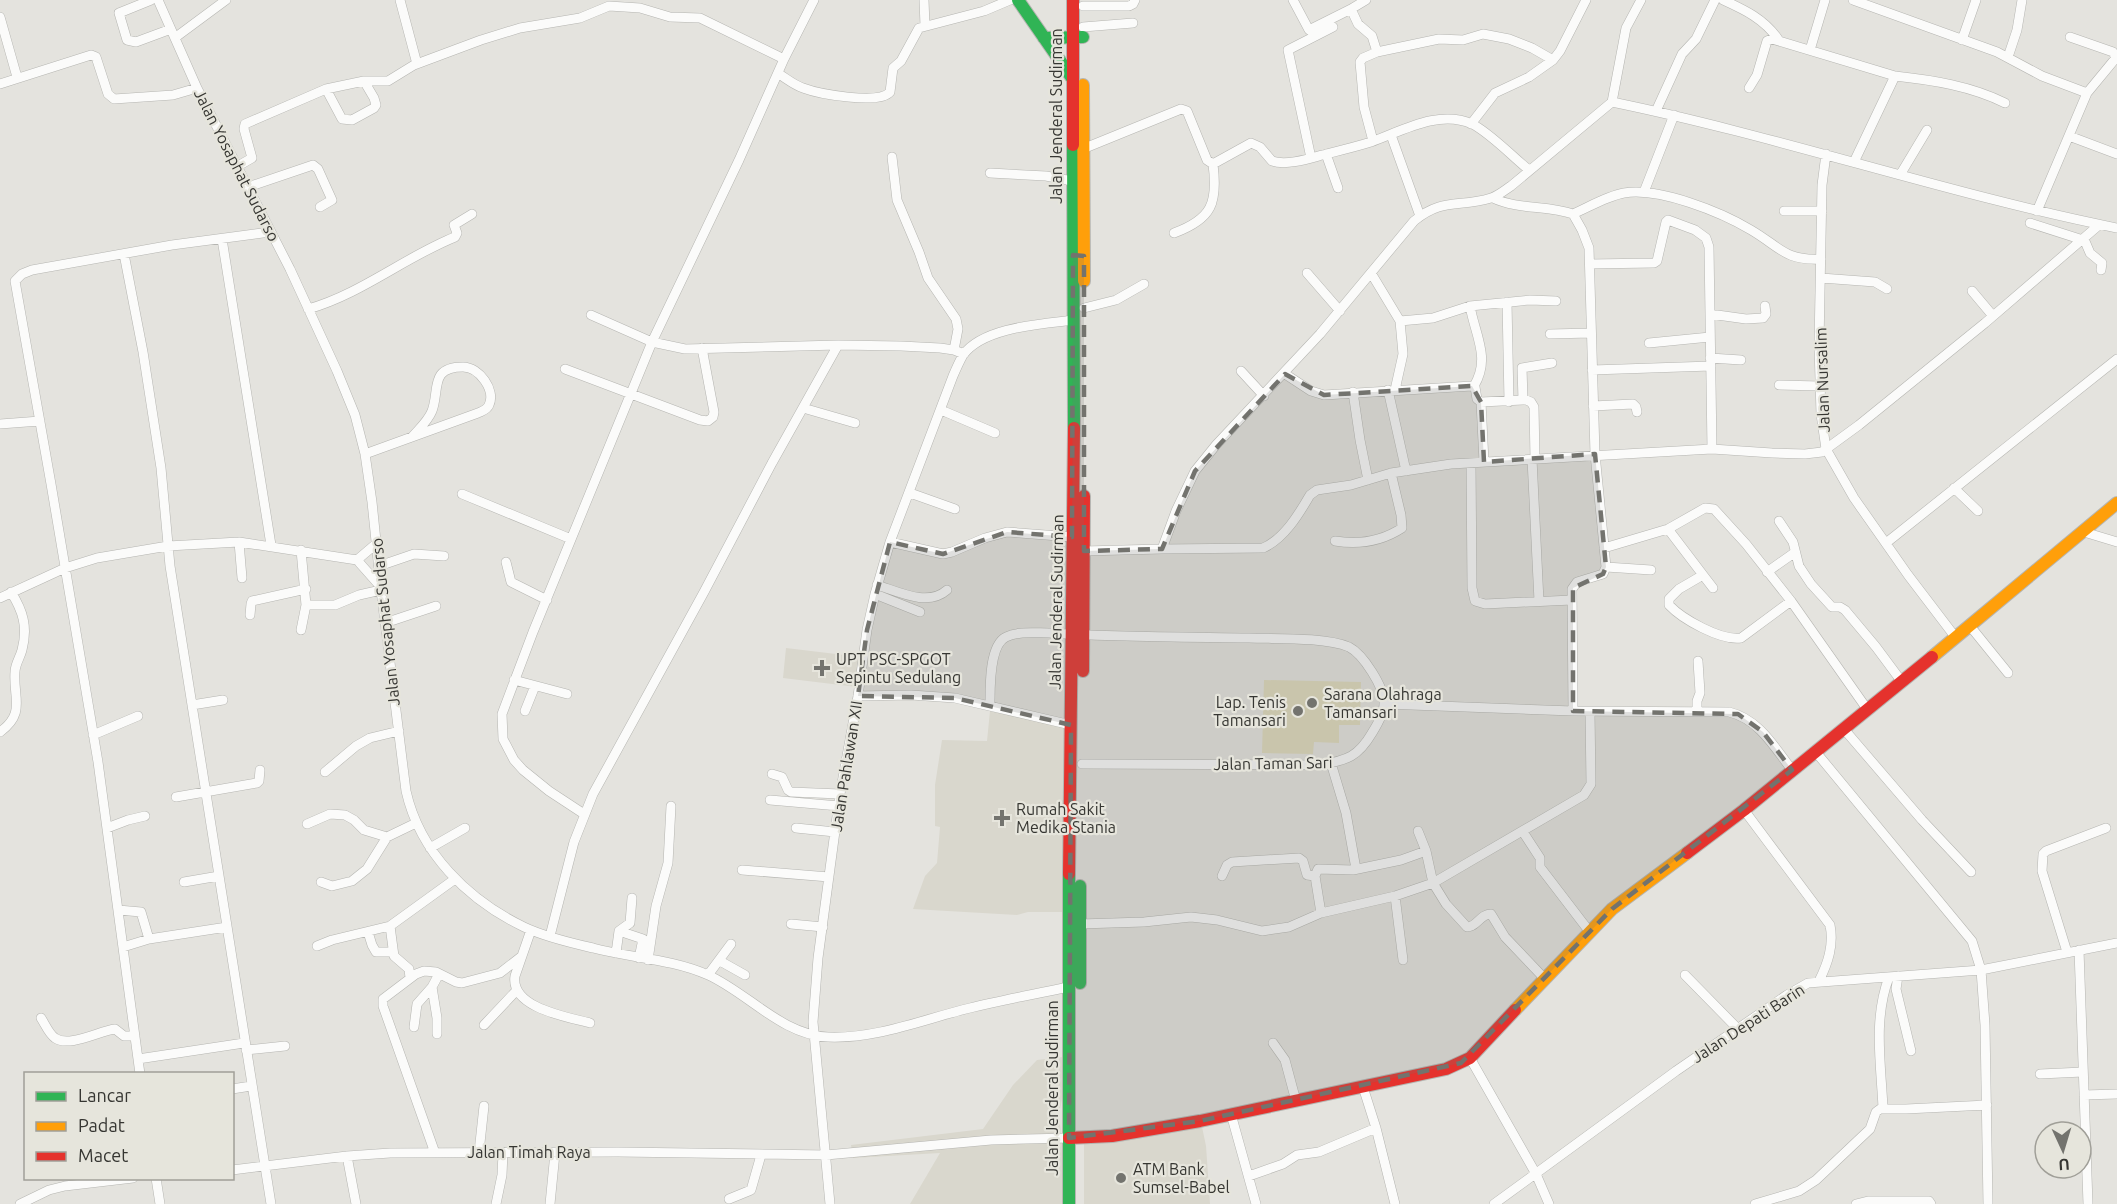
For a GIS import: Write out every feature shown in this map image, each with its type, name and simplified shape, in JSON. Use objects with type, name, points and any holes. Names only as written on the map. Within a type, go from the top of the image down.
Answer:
[{"type":"main road","points":[[1018,0],[1072,78]]},
{"type":"main road","name":"Jalan Jenderal Sudirman","points":[[1080,2],[1076,145],[1072,181],[1084,308],[1084,551],[1071,724],[1068,987],[1074,1138],[1081,1204]]},
{"type":"main road","points":[[1044,38],[1080,34]]},
{"type":"main road","name":"Jalan Jenderal Sudirman","points":[[1069,1204],[1074,1138],[1082,764],[1072,537],[1074,320],[1078,255],[1072,78],[1080,34]]},
{"type":"main road","points":[[1074,1138],[1112,1136],[1296,1101],[1446,1069],[1470,1058],[1612,909],[1744,810],[1956,638],[2117,503]]},
{"type":"street","points":[[152,0],[119,13],[127,40],[136,42],[174,33],[226,0]]},
{"type":"street","name":"Jalan Yosaphat Sudarso","points":[[158,0],[212,117],[238,166],[254,185],[270,232],[315,307],[355,415],[365,454],[406,791],[416,824],[430,848],[466,890],[496,912],[531,930],[616,953],[675,964],[708,975],[790,1026],[813,1035]]},
{"type":"street","points":[[399,0],[417,64]]},
{"type":"street","points":[[584,814],[523,770],[509,753],[503,739],[501,720],[514,680],[652,342],[740,158],[784,59],[814,0]]},
{"type":"street","points":[[924,0],[925,26]]},
{"type":"street","points":[[779,74],[793,84],[815,92],[858,98],[884,97],[890,92],[894,66],[901,61],[917,30],[984,11],[1010,0]]},
{"type":"street","points":[[1080,2],[1129,6],[1135,0]]},
{"type":"street","points":[[1293,0],[1312,34]]},
{"type":"street","points":[[1471,124],[1495,93],[1529,77],[1553,60],[1586,0]]},
{"type":"street","points":[[1493,198],[1612,102],[1626,28],[1641,0]]},
{"type":"street","points":[[1656,111],[1682,54],[1696,39],[1715,0]]},
{"type":"street","points":[[1723,0],[1754,15],[1771,29],[1778,39]]},
{"type":"street","points":[[1810,50],[1825,0]]},
{"type":"street","points":[[1853,0],[2007,57],[2042,76],[2087,93]]},
{"type":"street","points":[[1962,40],[1976,0]]},
{"type":"street","points":[[2007,57],[2017,30],[2022,0]]},
{"type":"street","points":[[1311,158],[1288,53],[1290,48],[1361,1]]},
{"type":"street","points":[[238,166],[252,158],[244,129],[245,124],[326,89],[364,81],[388,81],[417,64],[520,28],[580,18],[600,4],[640,8],[670,17],[700,18],[784,59]]},
{"type":"street","points":[[1351,9],[1358,24],[1371,36],[1377,52]]},
{"type":"street","points":[[0,17],[17,77]]},
{"type":"street","points":[[1080,34],[1133,23]]},
{"type":"street","points":[[1312,34],[1333,27]]},
{"type":"street","points":[[1373,141],[1364,107],[1360,62],[1363,58],[1377,52],[1439,39],[1463,40],[1483,34],[1509,39],[1553,60]]},
{"type":"street","points":[[2037,211],[2087,93],[2115,59],[2113,52],[2070,37]]},
{"type":"street","points":[[1749,88],[1757,75],[1767,41],[1778,39],[1895,76],[1950,85],[1991,96],[2005,103]]},
{"type":"street","points":[[0,84],[93,55],[96,57],[108,94],[114,99],[173,95],[198,88]]},
{"type":"street","points":[[1854,162],[1895,76]]},
{"type":"street","points":[[326,89],[342,119],[352,120],[376,105],[364,81]]},
{"type":"street","points":[[1612,102],[1674,115],[2037,211],[2117,228]]},
{"type":"street","points":[[1076,145],[1184,109],[1207,160],[1214,164]]},
{"type":"street","points":[[1644,192],[1674,115]]},
{"type":"street","points":[[1214,164],[1253,143],[1275,162],[1311,158],[1373,141],[1434,120],[1448,119],[1471,124],[1529,170]]},
{"type":"street","points":[[1900,175],[1927,130]]},
{"type":"street","points":[[1390,135],[1420,216]]},
{"type":"street","points":[[2069,136],[2117,154]]},
{"type":"street","points":[[1326,154],[1338,188]]},
{"type":"street","name":"Jalan Nursalim","points":[[1826,154],[1822,185],[1819,345],[1823,435],[1826,449],[1854,498],[1956,638]]},
{"type":"street","points":[[892,158],[897,200],[928,278],[956,319],[958,329],[954,350]]},
{"type":"street","points":[[1174,233],[1190,227],[1204,218],[1208,212],[1213,199],[1214,164]]},
{"type":"street","points":[[254,185],[313,165],[318,169],[332,200],[320,207]]},
{"type":"street","points":[[990,172],[1046,176],[1072,181]]},
{"type":"street","points":[[1162,549],[1176,512],[1196,471],[1216,446],[1285,374],[1420,216],[1441,205],[1493,198],[1513,205],[1554,208],[1573,214],[1623,193],[1644,192],[1724,215],[1753,231],[1791,257],[1821,259]]},
{"type":"street","points":[[1784,211],[1822,211]]},
{"type":"street","points":[[315,307],[333,302],[454,237],[457,233],[454,225],[472,214]]},
{"type":"street","points":[[1573,214],[1589,249],[1593,406],[1606,567],[1601,574],[1577,582],[1572,589],[1573,711]]},
{"type":"street","points":[[1590,264],[1654,263],[1657,261],[1666,220],[1705,236],[1708,244],[1712,449]]},
{"type":"street","points":[[2030,223],[2083,240],[2089,252],[2102,262],[2101,270]]},
{"type":"street","points":[[1084,551],[1263,548],[1280,537],[1312,492],[1391,473],[1440,465],[1596,454],[1712,449],[1805,454],[1826,449],[1993,316],[2098,225]]},
{"type":"street","points":[[140,1072],[93,735],[20,315],[16,279],[22,273],[32,270],[270,232]]},
{"type":"street","points":[[222,239],[271,545]]},
{"type":"street","points":[[124,254],[161,468],[168,546],[271,1204]]},
{"type":"street","points":[[1307,273],[1340,311]]},
{"type":"street","points":[[1371,273],[1400,321],[1403,354],[1392,390],[1406,471]]},
{"type":"street","points":[[1821,278],[1875,282],[1887,289]]},
{"type":"street","points":[[1084,308],[1116,300],[1144,284]]},
{"type":"street","points":[[1972,291],[1993,316]]},
{"type":"street","points":[[1400,321],[1433,318],[1470,306],[1546,299],[1556,301]]},
{"type":"street","points":[[1507,302],[1509,402]]},
{"type":"street","points":[[1470,306],[1480,339],[1481,372],[1474,386],[1477,399],[1481,402],[1509,402],[1524,399]]},
{"type":"street","points":[[1710,314],[1762,319],[1765,316],[1765,306]]},
{"type":"street","points":[[591,315],[652,342],[685,349],[838,345],[902,346],[954,350],[964,354]]},
{"type":"street","name":"Jalan Pahlawan XII","points":[[830,1204],[813,1035],[816,985],[840,794],[858,696],[867,630],[876,590],[890,542],[952,376],[964,354],[977,343],[998,333],[1074,320]]},
{"type":"street","points":[[1550,334],[1592,333]]},
{"type":"street","points":[[1649,342],[1710,337]]},
{"type":"street","points":[[550,936],[574,842],[584,814],[838,345]]},
{"type":"street","points":[[565,369],[708,421],[712,419],[714,412],[702,348]]},
{"type":"street","points":[[1886,543],[2117,359]]},
{"type":"street","points":[[1592,370],[1741,360]]},
{"type":"street","points":[[1524,399],[1522,369],[1552,363]]},
{"type":"street","points":[[365,454],[412,437],[486,409],[490,403],[489,393],[478,372],[462,367],[449,370],[440,376],[435,385],[431,413],[412,437]]},
{"type":"street","points":[[1241,371],[1264,396]]},
{"type":"street","points":[[1285,374],[1316,393],[1324,395],[1474,386]]},
{"type":"street","points":[[1779,385],[1820,386]]},
{"type":"street","points":[[1353,392],[1368,480]]},
{"type":"street","points":[[1524,399],[1534,406],[1539,601]]},
{"type":"street","points":[[1481,402],[1484,462]]},
{"type":"street","points":[[1593,406],[1632,404],[1636,406],[1637,412]]},
{"type":"street","points":[[803,408],[855,423]]},
{"type":"street","points":[[941,410],[995,433]]},
{"type":"street","points":[[0,424],[40,421]]},
{"type":"street","points":[[1471,463],[1474,599],[1485,604],[1572,600]]},
{"type":"street","points":[[1335,541],[1365,543],[1402,528],[1391,473]]},
{"type":"street","points":[[1954,488],[1978,511]]},
{"type":"street","points":[[910,493],[955,509]]},
{"type":"street","points":[[462,494],[571,539]]},
{"type":"street","points":[[1604,548],[1668,529],[1702,510],[1712,508],[1746,544],[1791,601],[1867,709]]},
{"type":"street","points":[[1779,521],[1793,542],[1799,566],[1811,584],[1832,607],[1845,610],[1902,682]]},
{"type":"street","points":[[1668,529],[1713,588]]},
{"type":"street","points":[[890,542],[944,554],[1007,532],[1072,537]]},
{"type":"street","points":[[2084,532],[2117,542]]},
{"type":"street","points":[[239,542],[242,578]]},
{"type":"street","points":[[0,598],[65,568],[97,558],[168,546],[239,542],[271,545],[357,560],[381,589],[335,604],[306,605]]},
{"type":"street","points":[[357,560],[377,543]]},
{"type":"street","points":[[301,550],[306,589],[306,605],[301,630]]},
{"type":"street","points":[[1767,572],[1794,553]]},
{"type":"street","points":[[379,566],[406,555],[444,556]]},
{"type":"street","points":[[506,562],[510,581],[547,600]]},
{"type":"street","points":[[1606,567],[1652,570]]},
{"type":"street","points":[[1703,575],[1676,591],[1669,599],[1669,605],[1697,625],[1725,638],[1745,637],[1791,601]]},
{"type":"street","points":[[250,615],[252,602],[306,589]]},
{"type":"street","points":[[876,590],[926,598],[942,595],[947,590]]},
{"type":"street","points":[[876,590],[920,612]]},
{"type":"street","points":[[0,732],[9,725],[16,712],[15,670],[23,642],[24,615],[11,592]]},
{"type":"street","points":[[385,623],[436,606]]},
{"type":"street","points":[[1970,626],[2008,673]]},
{"type":"street","points":[[990,705],[995,651],[1002,639],[1008,636],[1023,634],[1280,639],[1335,644],[1350,648],[1367,664],[1382,692],[1384,704],[1590,712],[1729,712],[1744,717],[1763,732],[1792,770]]},
{"type":"street","points":[[1697,712],[1700,693],[1698,661]]},
{"type":"street","points":[[514,680],[567,694]]},
{"type":"street","points":[[525,711],[535,686]]},
{"type":"street","points":[[858,696],[911,694],[955,698],[1071,724]]},
{"type":"street","points":[[192,705],[223,700]]},
{"type":"street","name":"Jalan Taman Sari","points":[[1082,764],[1321,765],[1348,759],[1356,754],[1377,724],[1384,704]]},
{"type":"street","points":[[1080,924],[1204,917],[1262,931],[1289,927],[1321,913],[1395,896],[1433,883],[1581,797],[1589,788],[1591,779],[1590,712]]},
{"type":"street","points":[[93,735],[138,716]]},
{"type":"street","points":[[1843,728],[1922,820],[1971,872]]},
{"type":"street","points":[[325,772],[356,746],[370,738],[399,731]]},
{"type":"street","points":[[1815,751],[1972,941],[1982,970],[1988,1204]]},
{"type":"street","points":[[1331,763],[1346,813],[1356,869]]},
{"type":"street","points":[[176,797],[259,782],[260,770]]},
{"type":"street","points":[[772,774],[782,777],[788,790],[792,792],[840,794]]},
{"type":"street","points":[[770,800],[839,806]]},
{"type":"street","points":[[644,959],[668,863],[671,806]]},
{"type":"street","points":[[1744,810],[1830,925],[1831,943],[1828,964],[1819,981]]},
{"type":"street","points":[[307,824],[324,816],[338,813],[351,817],[366,831],[387,837]]},
{"type":"street","points":[[107,828],[145,816]]},
{"type":"street","points":[[321,882],[332,886],[339,885],[361,875],[368,869],[387,837],[416,824]]},
{"type":"street","points":[[430,848],[465,828]]},
{"type":"street","points":[[796,828],[835,832]]},
{"type":"street","points":[[2067,952],[2042,871],[2043,854],[2106,828]]},
{"type":"street","points":[[1418,831],[1426,851],[1433,883],[1446,904],[1467,927],[1486,915],[1493,915],[1505,937],[1544,978]]},
{"type":"street","points":[[1523,832],[1540,858],[1540,867],[1589,931]]},
{"type":"street","points":[[1321,913],[1315,876],[1320,868],[1356,869],[1401,860],[1426,851]]},
{"type":"street","points":[[1222,876],[1227,864],[1232,862],[1300,858],[1304,861],[1306,874],[1315,876]]},
{"type":"street","points":[[742,870],[829,877]]},
{"type":"street","points":[[184,882],[219,876]]},
{"type":"street","points":[[317,946],[332,940],[390,926],[455,879]]},
{"type":"street","points":[[1395,896],[1403,960]]},
{"type":"street","points":[[616,953],[620,931],[630,923],[632,898]]},
{"type":"street","points":[[118,910],[141,912],[149,939]]},
{"type":"street","points":[[791,924],[823,927]]},
{"type":"street","points":[[390,926],[395,958],[409,969],[410,978]]},
{"type":"street","points":[[123,948],[149,939],[227,927]]},
{"type":"street","points":[[531,930],[514,980],[517,990],[547,1012],[590,1023]]},
{"type":"street","points":[[620,931],[642,938],[644,959]]},
{"type":"street","points":[[368,932],[376,952],[393,952]]},
{"type":"street","name":"Jalan Depati Barin","points":[[1494,1204],[1676,1071],[1797,989],[1808,984],[1819,981],[1850,982],[1982,970],[2117,943]]},
{"type":"street","points":[[708,975],[731,944]]},
{"type":"street","points":[[2079,950],[2088,1204]]},
{"type":"street","points":[[435,1153],[382,1003],[385,996],[424,971],[439,974],[456,982],[464,982],[500,973],[522,956]]},
{"type":"street","points":[[720,961],[745,975]]},
{"type":"street","points":[[414,1027],[417,1004],[432,987],[439,974]]},
{"type":"street","points":[[1685,975],[1738,1029]]},
{"type":"street","points":[[1891,978],[1896,989],[1911,1051]]},
{"type":"street","points":[[1883,1108],[1879,1043],[1881,996],[1891,978]]},
{"type":"street","points":[[432,987],[437,1034]]},
{"type":"street","points":[[813,1035],[838,1037],[882,1031],[972,1007],[1068,987]]},
{"type":"street","points":[[483,1025],[517,990]]},
{"type":"street","points":[[40,1018],[52,1036],[62,1041],[76,1040],[112,1029],[118,1030],[126,1037],[135,1036]]},
{"type":"street","points":[[1273,1043],[1285,1060],[1296,1101]]},
{"type":"street","points":[[138,1059],[245,1047],[285,1046]]},
{"type":"street","points":[[1470,1058],[1536,1174],[1549,1204]]},
{"type":"street","points":[[2040,1074],[2083,1072]]},
{"type":"street","points":[[234,1089],[251,1086]]},
{"type":"street","points":[[1363,1087],[1395,1204]]},
{"type":"street","points":[[2084,1095],[2117,1094]]},
{"type":"street","points":[[1755,1204],[1799,1191],[1816,1180],[1866,1133],[1873,1125],[1876,1112],[1883,1108],[1906,1110],[1987,1105]]},
{"type":"street","points":[[479,1152],[484,1106]]},
{"type":"street","points":[[1231,1114],[1256,1204]]},
{"type":"street","points":[[1249,1176],[1283,1164],[1294,1156],[1319,1152],[1376,1128]]},
{"type":"street","name":"Jalan Timah Raya","points":[[234,1170],[347,1156],[479,1152],[826,1155],[1003,1139],[1074,1138]]},
{"type":"street","points":[[496,1204],[504,1152]]},
{"type":"street","points":[[550,1204],[555,1153]]},
{"type":"street","points":[[729,1199],[751,1190],[761,1155]]},
{"type":"street","points":[[347,1156],[356,1204]]},
{"type":"street","points":[[20,1204],[49,1190],[65,1186],[123,1180]]},
{"type":"street","points":[[156,1180],[160,1204]]},
{"type":"street","points":[[1856,1204],[1868,1201],[1929,1201],[1931,1204]]},
{"type":"highlighted area","points":[[1073,255],[1084,256],[1084,551],[1162,549],[1195,471],[1285,374],[1324,395],[1472,386],[1481,402],[1484,462],[1595,454],[1606,567],[1603,574],[1573,588],[1573,711],[1738,714],[1763,732],[1792,770],[1612,909],[1461,1063],[1200,1121],[1069,1138],[1071,725],[955,698],[858,696],[867,630],[890,542],[943,554],[1007,532],[1072,537]]},
{"type":"shaded area","name":"UPT PSC-SPGOT Sepintu Sedulang","points":[[786,648],[861,657],[857,687],[783,678]]},
{"type":"shaded area","name":"Sarana Olahraga Tamansari","points":[[1264,680],[1361,682],[1360,725],[1339,725],[1339,743],[1314,742],[1313,754],[1262,753]]},
{"type":"shaded area","name":"Rumah Sakit Medika Stania","points":[[990,711],[1071,728],[1066,912],[1028,912],[1017,915],[913,909],[925,876],[937,863],[940,827],[935,826],[935,785],[942,740],[987,741]]},
{"type":"shaded area","points":[[1063,1057],[1062,1099],[1059,1114],[1062,1143],[1062,1204],[910,1204],[940,1153],[853,1158],[851,1145],[983,1129],[1013,1085],[1037,1060]]},
{"type":"shaded area","points":[[1201,1122],[1206,1146],[1210,1204],[1084,1204],[1084,1143]]},
{"type":"traffic: fast","points":[[1018,0],[1072,78]]},
{"type":"traffic: fast","points":[[1044,38],[1083,37]]},
{"type":"traffic: fast","points":[[1073,145],[1074,428]]},
{"type":"traffic: fast","points":[[1069,874],[1069,1204]]},
{"type":"traffic: fast","points":[[1080,886],[1080,983]]},
{"type":"traffic: slow","points":[[1083,85],[1084,281]]},
{"type":"traffic: slow","points":[[1932,657],[2117,503]]},
{"type":"traffic: slow","points":[[1515,1010],[1612,909],[1687,853]]},
{"type":"traffic: jam","points":[[1073,0],[1073,145]]},
{"type":"traffic: jam","points":[[1069,874],[1074,428]]},
{"type":"traffic: jam","points":[[1083,671],[1084,496]]},
{"type":"traffic: jam","points":[[1687,853],[1744,810],[1932,657]]},
{"type":"traffic: jam","points":[[1069,1138],[1112,1136],[1200,1121],[1446,1069],[1470,1058],[1515,1010]]},
{"type":"place","name":"UPT PSC-SPGOT Sepintu Sedulang","points":[[822,668]]},
{"type":"place","name":"Sarana Olahraga Tamansari","points":[[1312,703]]},
{"type":"place","name":"Lap. Tenis Tamansari","points":[[1298,711]]},
{"type":"place","name":"Rumah Sakit Medika Stania","points":[[1002,818]]},
{"type":"place","name":"ATM Bank Sumsel-Babel","points":[[1121,1178]]}]
